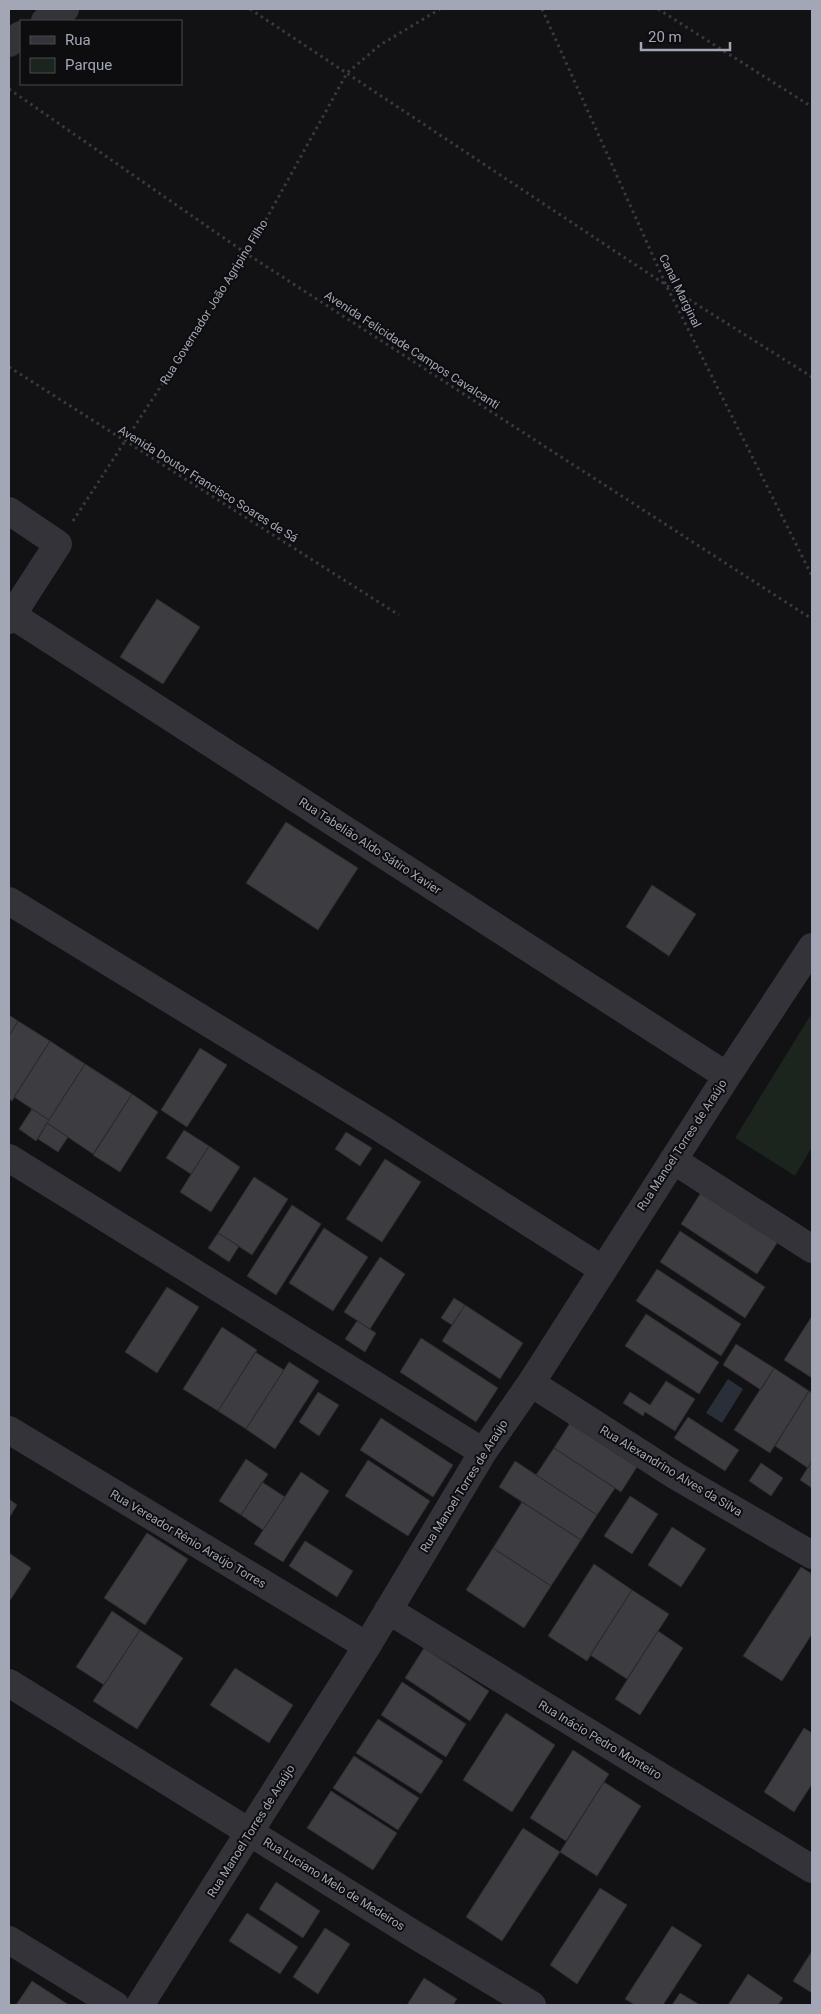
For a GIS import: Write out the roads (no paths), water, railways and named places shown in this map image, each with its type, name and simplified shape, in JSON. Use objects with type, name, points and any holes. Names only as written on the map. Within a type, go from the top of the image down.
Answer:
[{"type":"street","points":[[46,20],[65,9]]},
{"type":"street","points":[[9,43],[20,36]]},
{"type":"street","points":[[9,511],[58,544],[11,618]]},
{"type":"street","name":"Rua Tabelião Aldo Sátiro Xavier","points":[[11,618],[727,1076]]},
{"type":"street","points":[[9,902],[374,1124],[602,1269]]},
{"type":"street","name":"Rua Manoel Torres de Araújo","points":[[140,2005],[367,1646],[483,1452],[531,1383],[602,1269],[812,947]]},
{"type":"street","points":[[9,1158],[483,1452]]},
{"type":"street","points":[[673,1160],[812,1249]]},
{"type":"street","name":"Rua Alexandrino Alves da Silva","points":[[531,1383],[676,1476],[812,1555]]},
{"type":"street","name":"Rua Vereador Rênio Araújo Torres","points":[[9,1430],[367,1646]]},
{"type":"street","name":"Rua Inácio Pedro Monteiro","points":[[388,1610],[812,1869]]},
{"type":"street","name":"Rua Luciano Melo de Medeiros","points":[[9,1683],[415,1935],[532,2005]]},
{"type":"street","points":[[9,1940],[115,2005]]}]
